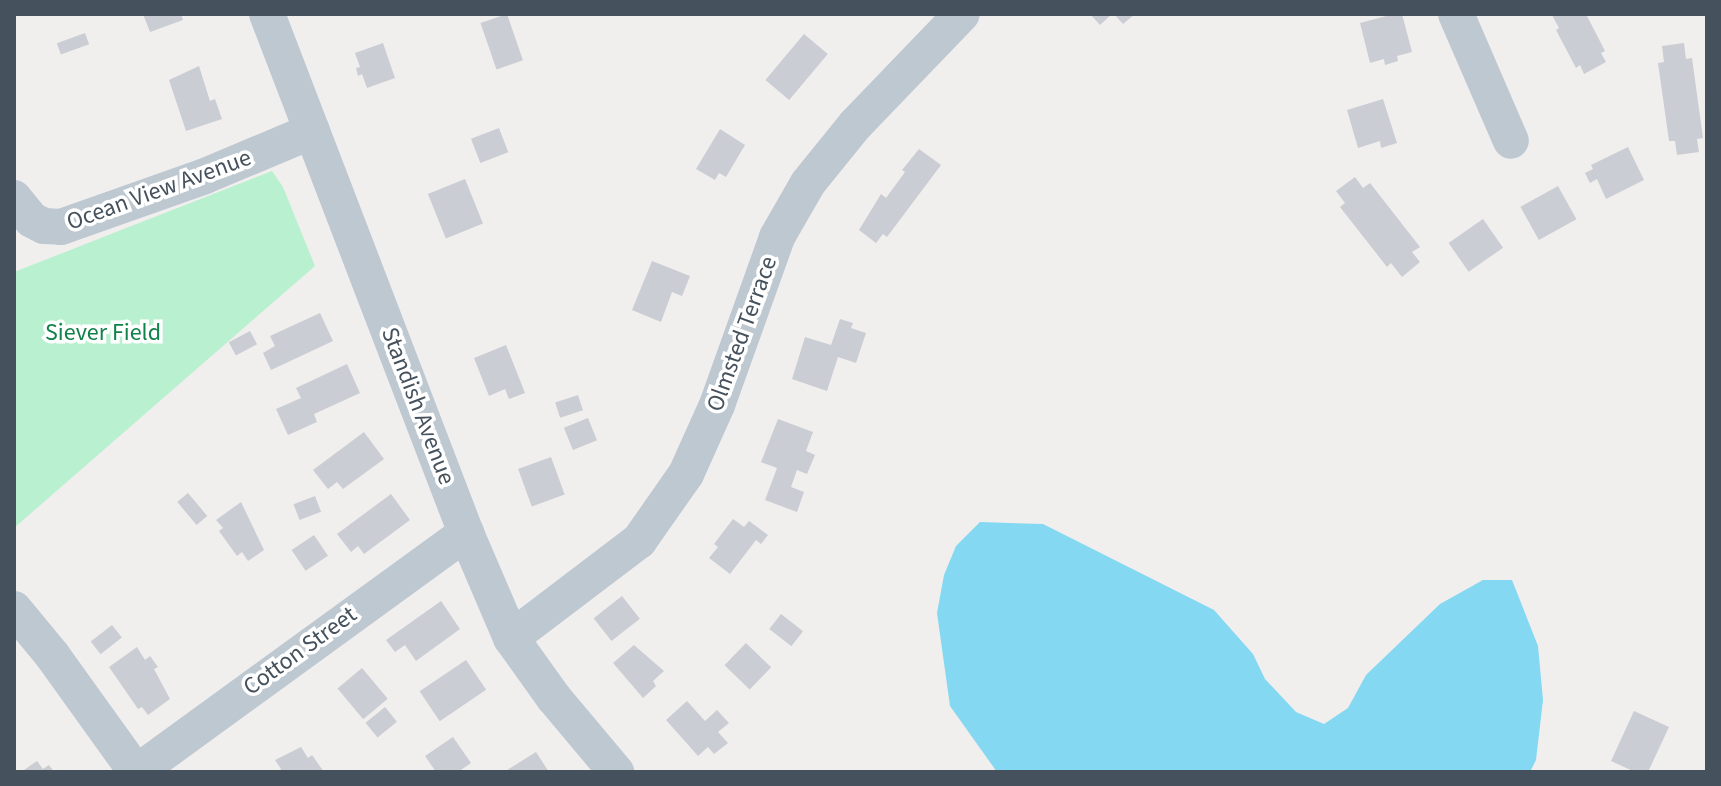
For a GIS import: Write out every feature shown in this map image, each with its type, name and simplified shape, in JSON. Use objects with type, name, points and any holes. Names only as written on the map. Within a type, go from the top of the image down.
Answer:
[{"type":"street","name":"Standish Avenue","points":[[267,14],[466,533],[511,638],[554,698],[616,772]]},
{"type":"street","name":"Olmsted Terrace","points":[[511,638],[639,541],[686,474],[717,405],[777,237],[808,183],[855,125],[962,14]]},
{"type":"street","points":[[1456,14],[1511,141]]},
{"type":"street","name":"Ocean View Avenue","points":[[14,198],[32,220],[44,226],[61,227],[205,176],[312,131]]},
{"type":"street","name":"Cotton Street","points":[[136,772],[466,533]]},
{"type":"street","points":[[14,609],[52,655],[136,772]]},
{"type":"green space","name":"Siever Field","points":[[272,171],[283,187],[315,266],[14,528],[14,272]]},
{"type":"water","points":[[980,522],[1043,524],[1214,610],[1253,654],[1265,679],[1296,712],[1324,724],[1348,708],[1366,675],[1440,604],[1483,580],[1512,580],[1538,646],[1543,700],[1536,760],[1530,772],[997,772],[950,706],[937,613],[944,575],[956,546]]},
{"type":"building","points":[[143,14],[181,14],[183,20],[150,32]]},
{"type":"building","points":[[507,14],[523,60],[496,69],[481,23]]},
{"type":"building","points":[[1090,14],[1112,14],[1100,25]]},
{"type":"building","points":[[1114,14],[1135,14],[1123,24]]},
{"type":"building","points":[[1402,14],[1412,52],[1397,56],[1398,61],[1385,65],[1384,59],[1370,63],[1360,23]]},
{"type":"building","points":[[1586,14],[1605,51],[1601,53],[1606,62],[1584,74],[1580,65],[1576,68],[1556,30],[1559,28],[1552,15]]},
{"type":"building","points":[[85,33],[89,44],[61,55],[57,43]]},
{"type":"building","points":[[804,34],[828,54],[789,100],[765,80]]},
{"type":"building","points":[[383,43],[395,78],[367,88],[362,74],[358,76],[356,68],[360,67],[355,53]]},
{"type":"building","points":[[1684,43],[1686,59],[1692,58],[1703,138],[1697,139],[1699,152],[1677,155],[1675,141],[1669,141],[1658,63],[1664,62],[1662,46]]},
{"type":"building","points":[[199,66],[210,101],[215,99],[222,119],[186,131],[169,80]]},
{"type":"building","points":[[1383,99],[1397,143],[1381,148],[1380,141],[1358,148],[1347,110]]},
{"type":"building","points":[[499,128],[508,152],[480,163],[471,139]]},
{"type":"building","points":[[720,129],[745,145],[726,177],[719,173],[715,180],[696,169]]},
{"type":"building","points":[[1628,147],[1644,180],[1606,199],[1597,179],[1590,183],[1585,173],[1593,169],[1591,165]]},
{"type":"building","points":[[919,149],[941,165],[887,237],[883,234],[876,243],[859,230],[881,194],[886,198]]},
{"type":"building","points":[[1355,177],[1363,188],[1370,183],[1420,247],[1412,252],[1420,262],[1402,277],[1391,263],[1387,267],[1340,207],[1345,203],[1336,191]]},
{"type":"building","points":[[465,179],[483,224],[446,238],[428,194]]},
{"type":"building","points":[[1558,186],[1576,219],[1539,240],[1520,207]]},
{"type":"building","points":[[1483,219],[1503,248],[1469,272],[1449,243]]},
{"type":"building","points":[[652,261],[690,276],[682,296],[672,292],[661,322],[632,310]]},
{"type":"building","points":[[320,313],[333,341],[271,370],[263,353],[275,346],[270,336]]},
{"type":"building","points":[[840,319],[853,323],[851,328],[866,333],[856,363],[838,357],[827,391],[792,379],[805,337],[831,345]]},
{"type":"building","points":[[250,331],[257,344],[236,356],[229,342]]},
{"type":"building","points":[[506,345],[525,393],[509,399],[505,389],[489,396],[474,358]]},
{"type":"building","points":[[347,364],[360,393],[314,414],[317,422],[288,435],[276,409],[301,398],[296,388]]},
{"type":"building","points":[[578,395],[583,410],[560,418],[555,402]]},
{"type":"building","points":[[588,418],[597,440],[573,450],[564,428]]},
{"type":"building","points":[[778,419],[813,432],[806,451],[815,455],[807,474],[797,470],[791,487],[804,492],[797,512],[765,500],[777,468],[761,462]]},
{"type":"building","points":[[364,432],[384,459],[343,489],[337,482],[328,489],[313,470]]},
{"type":"building","points":[[551,457],[565,495],[532,507],[518,469]]},
{"type":"building","points":[[188,493],[207,516],[197,525],[177,502]]},
{"type":"building","points":[[391,494],[410,520],[364,554],[358,546],[351,552],[337,534]]},
{"type":"building","points":[[315,496],[321,512],[300,520],[294,504]]},
{"type":"building","points":[[241,502],[264,550],[248,561],[242,552],[237,556],[219,531],[223,528],[216,520]]},
{"type":"building","points":[[733,519],[744,527],[749,521],[768,535],[761,544],[756,540],[730,574],[709,558],[718,547],[714,544]]},
{"type":"building","points":[[314,535],[328,556],[306,571],[292,550]]},
{"type":"building","points":[[622,596],[640,619],[611,641],[594,618]]},
{"type":"building","points":[[441,601],[460,629],[416,661],[405,645],[395,652],[386,640]]},
{"type":"building","points":[[781,614],[803,631],[791,646],[769,629]]},
{"type":"building","points":[[112,625],[122,638],[101,654],[91,642]]},
{"type":"building","points":[[746,643],[771,667],[750,690],[724,665]]},
{"type":"building","points":[[634,645],[664,671],[653,681],[656,686],[643,698],[613,663]]},
{"type":"building","points":[[137,647],[145,660],[150,656],[158,667],[154,669],[170,699],[148,715],[142,707],[138,709],[109,667]]},
{"type":"building","points":[[466,660],[486,690],[440,721],[420,691]]},
{"type":"building","points":[[362,668],[388,699],[363,719],[337,689]]},
{"type":"building","points":[[687,701],[705,721],[717,710],[729,723],[718,732],[728,743],[714,754],[708,747],[698,756],[666,720]]},
{"type":"building","points":[[385,707],[397,722],[378,737],[366,723]]},
{"type":"building","points":[[1634,711],[1669,727],[1648,772],[1635,772],[1611,761]]},
{"type":"building","points":[[453,737],[471,763],[458,772],[436,772],[425,756]]},
{"type":"building","points":[[301,747],[308,758],[312,755],[324,772],[278,772],[281,769],[275,760]]},
{"type":"building","points":[[536,752],[549,772],[504,772]]},
{"type":"building","points":[[37,761],[43,769],[49,765],[54,772],[21,772]]}]
